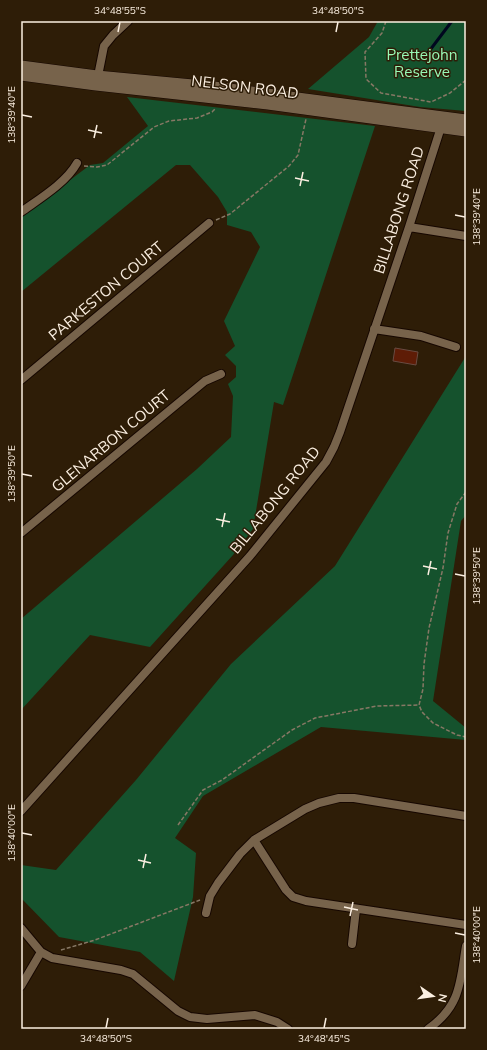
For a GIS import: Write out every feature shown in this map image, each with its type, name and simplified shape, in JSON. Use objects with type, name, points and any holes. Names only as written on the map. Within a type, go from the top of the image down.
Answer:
[{"type":"main road","name":"NELSON ROAD","points":[[21,66],[97,81]]},
{"type":"main road","name":"NELSON ROAD","points":[[21,75],[97,81],[214,87],[442,123],[466,131]]},
{"type":"main road","name":"NELSON ROAD","points":[[442,123],[466,120]]},
{"type":"street","points":[[97,81],[104,46],[113,34],[128,21]]},
{"type":"street","name":"BILLABONG ROAD","points":[[21,811],[250,556],[326,462],[340,432],[409,227],[442,123]]},
{"type":"street","points":[[21,212],[80,165]]},
{"type":"street","name":"PARKESTON COURT","points":[[21,380],[209,223]]},
{"type":"street","points":[[409,227],[466,236]]},
{"type":"street","points":[[374,329],[421,336],[456,347]]},
{"type":"street","name":"GLENARBON COURT","points":[[21,533],[204,381],[221,374]]},
{"type":"street","points":[[206,913],[210,896],[230,866],[254,840],[305,809],[323,801],[339,798],[365,799],[466,816]]},
{"type":"street","points":[[254,840],[284,888],[293,897],[306,901],[466,925]]},
{"type":"street","points":[[352,944],[356,909]]},
{"type":"street","points":[[21,928],[44,953],[59,960],[121,970],[133,974],[178,1011],[190,1017],[207,1019],[255,1015],[277,1022],[288,1029]]},
{"type":"street","points":[[428,1029],[448,1012],[463,985],[466,946]]},
{"type":"street","points":[[21,986],[44,953]]},
{"type":"path","points":[[386,21],[382,33],[365,52],[366,79],[381,94],[432,102],[450,93],[466,80]]},
{"type":"path","points":[[80,165],[97,167],[107,165],[154,127],[169,121],[197,118],[212,112],[219,105]]},
{"type":"path","points":[[209,223],[230,214],[289,166],[298,155],[307,116]]},
{"type":"path","points":[[466,492],[457,504],[448,533],[443,568],[429,628],[424,664],[423,689],[419,705],[422,712],[434,723],[457,735],[466,737]]},
{"type":"path","points":[[178,825],[203,790],[222,780],[292,730],[315,718],[378,706],[419,705]]},
{"type":"path","points":[[44,953],[95,940],[210,896]]},
{"type":"green space","name":"Prettejohn Reserve","points":[[378,21],[466,21],[466,111],[420,107],[308,89],[369,37]]},
{"type":"green space","points":[[127,97],[375,126],[283,405],[274,402],[253,529],[233,555],[150,647],[90,635],[21,710],[21,619],[197,469],[231,437],[233,396],[228,384],[236,377],[236,366],[225,355],[235,346],[224,321],[260,247],[251,232],[227,225],[227,212],[218,197],[190,165],[176,165],[21,292],[21,217],[90,165],[103,163],[148,126]]},
{"type":"green space","points":[[466,356],[466,515],[461,521],[433,701],[466,728],[466,740],[321,727],[203,796],[175,838],[196,853],[193,897],[174,981],[140,952],[59,937],[21,898],[21,865],[56,870],[136,780],[231,664],[335,566]]},
{"type":"building","points":[[395,348],[418,352],[416,365],[393,361]]},
{"type":"waterway","points":[[424,58],[452,21]]}]
